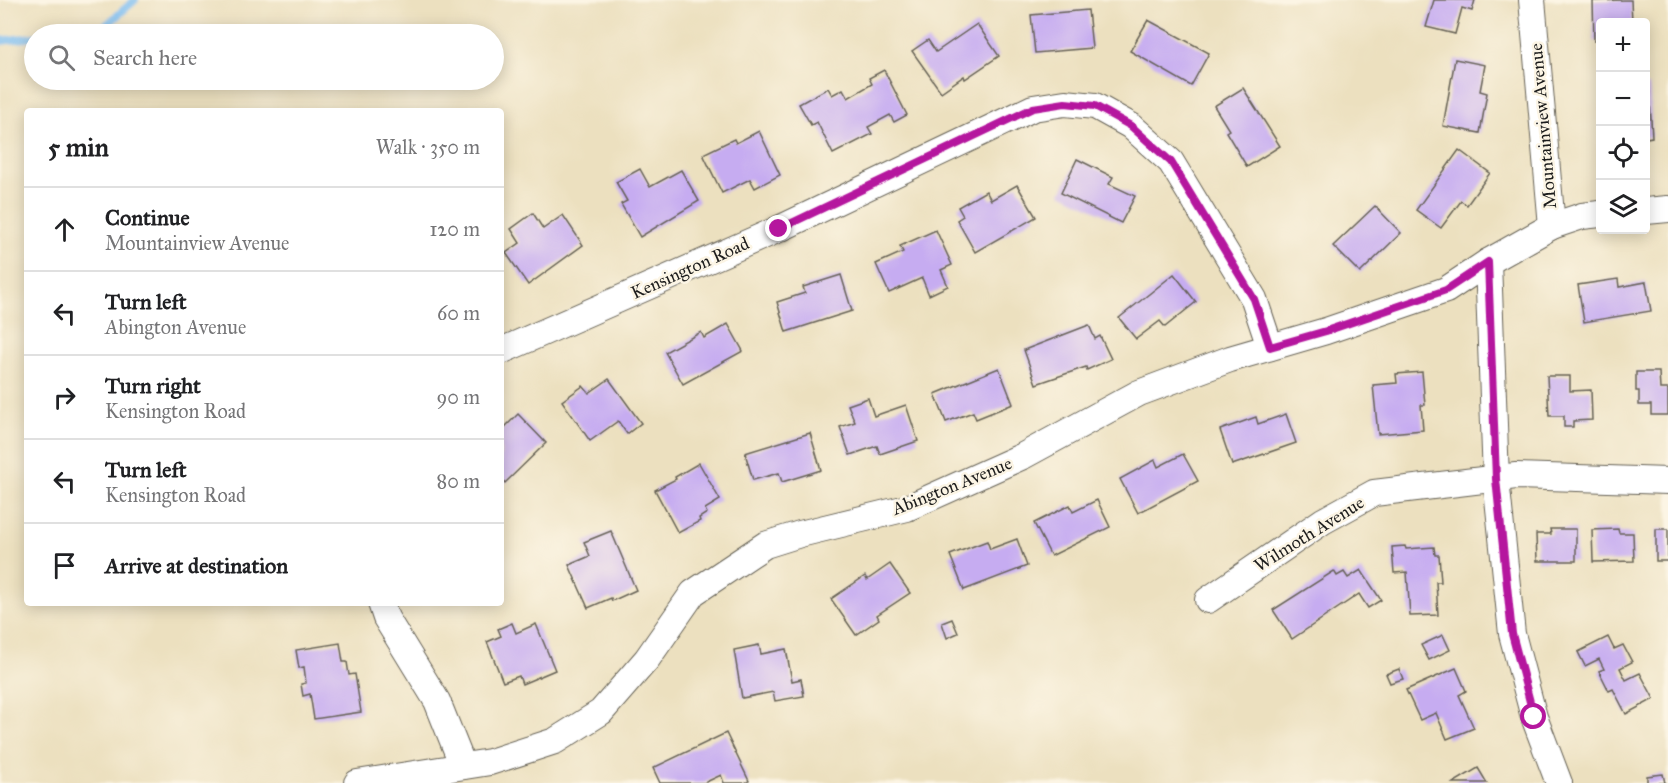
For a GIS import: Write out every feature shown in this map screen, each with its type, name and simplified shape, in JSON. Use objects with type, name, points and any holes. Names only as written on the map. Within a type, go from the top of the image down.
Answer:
[{"type":"street","name":"Mountainview Avenue","points":[[1488,262],[1551,226],[1532,0]]},
{"type":"street","name":"Kensington Road","points":[[504,350],[779,229],[1033,108],[1065,103],[1095,106],[1131,126],[1171,162],[1254,299],[1270,347]]},
{"type":"street","points":[[1650,211],[1668,209]]},
{"type":"street","points":[[1551,226],[1582,216],[1596,214]]},
{"type":"street","points":[[1488,262],[1496,479],[1512,634],[1534,717],[1558,783]]},
{"type":"street","name":"Abington Avenue","points":[[357,783],[490,762],[555,741],[601,712],[647,659],[693,593],[765,545],[800,534],[907,508],[1023,456],[1139,393],[1230,359],[1326,331],[1446,290],[1488,262]]},
{"type":"street","name":"Wilmoth Avenue","points":[[1208,600],[1323,521],[1374,494],[1516,476],[1668,482]]},
{"type":"street","points":[[382,606],[386,618],[437,701],[463,766]]},
{"type":"building","points":[[1434,0],[1475,0],[1472,11],[1462,8],[1455,34],[1426,27]]},
{"type":"building","points":[[1631,0],[1632,18],[1596,18],[1596,41],[1594,41],[1593,1]]},
{"type":"building","points":[[1088,10],[1092,48],[1035,53],[1031,15]]},
{"type":"building","points":[[1148,20],[1209,53],[1191,86],[1130,51]]},
{"type":"building","points":[[977,24],[999,56],[941,92],[912,51],[928,40],[936,52]]},
{"type":"building","points":[[1455,59],[1485,65],[1480,91],[1487,93],[1480,133],[1443,126]]},
{"type":"building","points":[[884,70],[907,115],[894,122],[890,115],[868,127],[872,134],[833,154],[817,122],[811,125],[799,104],[828,88],[832,95],[843,89],[848,98],[872,84],[869,78]]},
{"type":"building","points":[[1243,88],[1280,146],[1247,167],[1226,132],[1229,130],[1214,106]]},
{"type":"building","points":[[1650,103],[1652,137],[1650,137]]},
{"type":"building","points":[[759,131],[780,175],[755,188],[750,179],[722,193],[703,154],[734,139],[736,143]]},
{"type":"building","points":[[1459,150],[1490,173],[1467,205],[1461,201],[1441,228],[1416,210]]},
{"type":"building","points":[[1077,159],[1113,177],[1109,184],[1135,196],[1121,223],[1061,193]]},
{"type":"building","points":[[640,169],[650,187],[681,170],[699,201],[640,237],[621,204],[627,201],[616,182]]},
{"type":"building","points":[[1017,185],[1036,217],[975,252],[957,220],[963,216],[958,207],[986,191],[991,200]]},
{"type":"building","points":[[1375,206],[1401,233],[1360,273],[1333,246]]},
{"type":"building","points":[[533,213],[543,229],[563,215],[583,245],[528,285],[506,253],[520,243],[511,229]]},
{"type":"building","points":[[936,230],[952,265],[941,270],[948,286],[929,295],[922,278],[889,293],[876,264],[903,252],[900,246]]},
{"type":"building","points":[[1174,274],[1196,302],[1165,327],[1160,321],[1136,339],[1119,318]]},
{"type":"building","points":[[841,275],[852,311],[786,332],[777,302],[805,293],[803,287]]},
{"type":"building","points":[[1618,279],[1619,287],[1646,282],[1651,311],[1584,322],[1578,285]]},
{"type":"building","points":[[728,324],[743,351],[683,384],[665,352],[701,332],[704,338]]},
{"type":"building","points":[[1089,325],[1095,339],[1100,336],[1111,359],[1087,370],[1086,367],[1036,384],[1024,350]]},
{"type":"building","points":[[999,368],[1013,404],[976,419],[973,412],[946,422],[935,394]]},
{"type":"building","points":[[1422,372],[1425,405],[1421,405],[1423,430],[1378,434],[1373,385],[1397,383],[1396,374]]},
{"type":"building","points":[[1636,372],[1659,372],[1660,389],[1668,389],[1668,415],[1651,415],[1651,405],[1639,405]]},
{"type":"building","points":[[1547,376],[1570,376],[1570,391],[1591,390],[1592,420],[1573,421],[1573,427],[1564,427],[1564,416],[1549,416]]},
{"type":"building","points":[[609,379],[641,423],[627,434],[618,421],[590,441],[562,401],[583,386],[589,393]]},
{"type":"building","points":[[868,398],[874,416],[906,405],[918,441],[880,454],[877,446],[850,455],[840,427],[855,422],[848,405]]},
{"type":"building","points":[[518,414],[546,443],[505,483],[504,482],[504,428]]},
{"type":"building","points":[[1286,414],[1296,443],[1232,465],[1220,430],[1256,417],[1258,424]]},
{"type":"building","points":[[810,433],[821,470],[782,482],[779,473],[753,480],[745,453]]},
{"type":"building","points":[[1183,454],[1198,481],[1138,513],[1120,479],[1155,460],[1158,467]]},
{"type":"building","points":[[699,463],[720,500],[705,509],[707,513],[699,518],[700,521],[678,533],[655,490]]},
{"type":"building","points":[[1097,500],[1110,527],[1051,556],[1034,523],[1070,505],[1073,512]]},
{"type":"building","points":[[1550,529],[1576,529],[1576,561],[1537,561],[1536,534],[1551,534]]},
{"type":"building","points":[[1618,529],[1619,533],[1633,533],[1634,561],[1593,562],[1592,530]]},
{"type":"building","points":[[1656,529],[1668,529],[1668,561],[1656,561]]},
{"type":"building","points":[[611,531],[636,590],[612,601],[611,598],[588,608],[569,565],[590,556],[584,542]]},
{"type":"building","points":[[1017,539],[1027,566],[964,590],[950,555],[987,541],[990,549]]},
{"type":"building","points":[[1405,546],[1406,549],[1434,547],[1435,555],[1439,555],[1441,582],[1436,582],[1438,615],[1410,616],[1407,572],[1394,573],[1392,547]]},
{"type":"building","points":[[890,564],[910,593],[877,615],[879,619],[856,635],[831,599],[865,576],[867,580]]},
{"type":"building","points":[[1361,570],[1381,600],[1368,608],[1359,594],[1292,639],[1273,610],[1334,571],[1337,576],[1344,572],[1348,578]]},
{"type":"building","points":[[952,619],[958,633],[947,638],[942,623]]},
{"type":"building","points":[[512,623],[516,633],[536,624],[555,670],[522,684],[519,676],[503,682],[487,642],[501,636],[498,629]]},
{"type":"building","points":[[1443,635],[1450,650],[1429,660],[1421,645]]},
{"type":"building","points":[[1608,637],[1614,649],[1623,645],[1632,662],[1620,668],[1626,680],[1640,673],[1654,699],[1626,714],[1613,689],[1609,691],[1599,671],[1604,669],[1599,659],[1585,666],[1578,652]]},
{"type":"building","points":[[340,643],[343,662],[347,662],[349,675],[355,674],[361,712],[314,719],[310,694],[303,696],[301,684],[306,683],[304,667],[299,668],[296,650]]},
{"type":"building","points":[[759,645],[761,654],[786,649],[792,681],[801,679],[804,696],[775,701],[773,692],[742,698],[734,650]]},
{"type":"building","points":[[1456,668],[1466,691],[1459,695],[1474,728],[1447,739],[1436,713],[1420,720],[1406,690]]},
{"type":"building","points":[[1399,669],[1403,679],[1390,683],[1386,674]]},
{"type":"building","points":[[726,733],[749,781],[724,783],[721,775],[704,783],[660,783],[653,768]]},
{"type":"building","points":[[1478,768],[1487,783],[1453,783]]},
{"type":"building","points":[[1663,774],[1665,783],[1647,783],[1647,776]]},
{"type":"waterway","points":[[108,24],[135,0]]},
{"type":"waterway","points":[[0,41],[24,38]]},
{"type":"route","points":[[779,229],[1033,108],[1065,103],[1095,106],[1131,126],[1171,162],[1254,299],[1270,347],[1326,331],[1446,290],[1488,262],[1496,479],[1512,634],[1534,717]]}]
